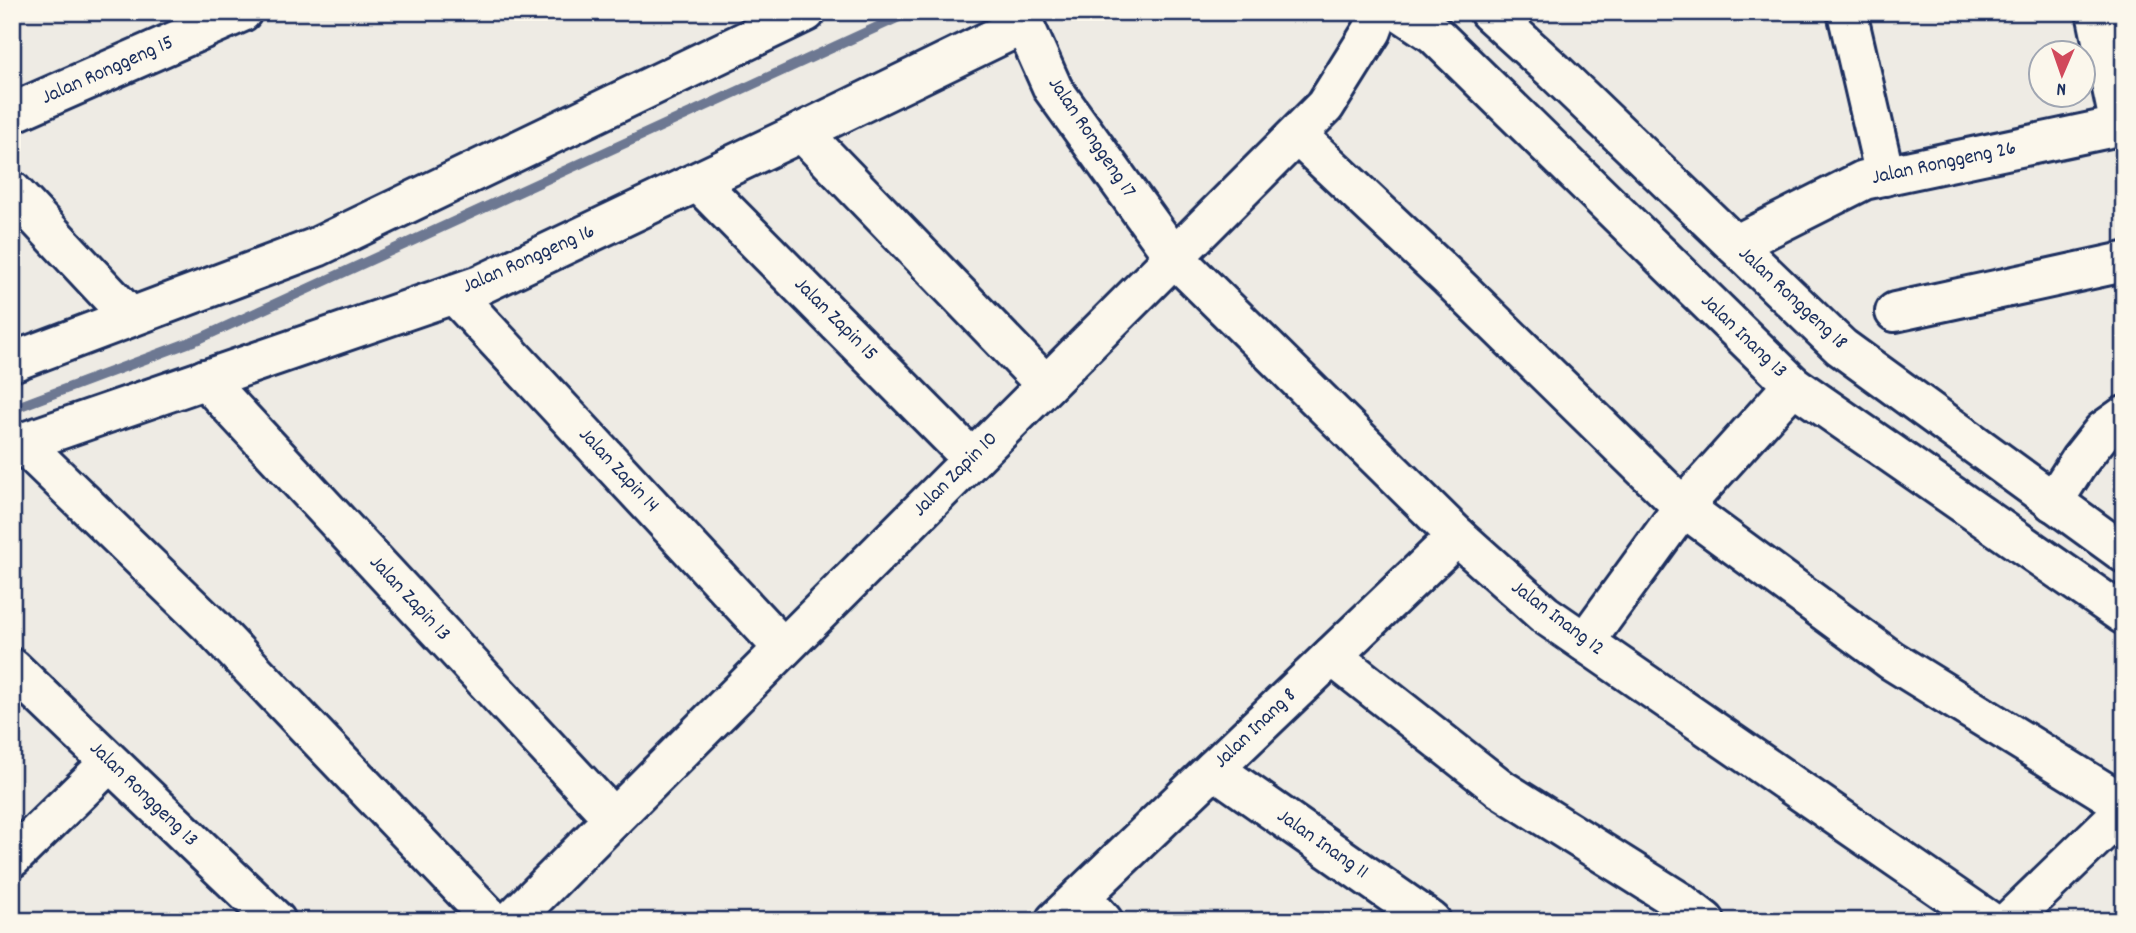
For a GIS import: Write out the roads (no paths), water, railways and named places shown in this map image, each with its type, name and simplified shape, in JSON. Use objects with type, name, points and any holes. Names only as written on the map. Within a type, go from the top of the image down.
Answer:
[{"type":"street","name":"Jalan Ronggeng 15","points":[[12,113],[242,12]]},
{"type":"street","points":[[12,362],[317,247],[806,12]]},
{"type":"street","name":"Jalan Zapin 10","points":[[511,921],[1325,106],[1372,31],[1379,12]]},
{"type":"street","name":"Jalan Inang 13","points":[[1401,12],[1434,34],[1793,385],[2124,615]]},
{"type":"street","name":"Jalan Ronggeng 18","points":[[1489,12],[1841,347],[2124,552]]},
{"type":"street","points":[[1847,12],[1885,176]]},
{"type":"street","points":[[2096,12],[2122,126]]},
{"type":"street","name":"Jalan Ronggeng 16","points":[[17,444],[480,285],[802,132],[1023,18]]},
{"type":"street","name":"Jalan Ronggeng 17","points":[[1023,18],[1054,89],[1174,257]]},
{"type":"street","name":"Jalan Ronggeng 26","points":[[1735,245],[1864,180],[2122,126]]},
{"type":"street","points":[[802,132],[1046,385]]},
{"type":"street","points":[[1297,135],[1448,277],[1683,507],[1891,660],[2124,804]]},
{"type":"street","name":"Jalan Zapin 15","points":[[698,182],[972,459]]},
{"type":"street","points":[[12,191],[129,316]]},
{"type":"street","name":"Jalan Inang 12","points":[[1174,257],[1457,536],[1544,614],[1989,921]]},
{"type":"street","points":[[1895,312],[2124,262]]},
{"type":"street","name":"Jalan Zapin 14","points":[[454,294],[783,648]]},
{"type":"street","name":"Jalan Zapin 13","points":[[205,379],[613,818]]},
{"type":"street","points":[[1585,642],[1683,507],[1793,385]]},
{"type":"street","points":[[2053,502],[2102,431],[2124,416]]},
{"type":"street","points":[[17,444],[211,626],[493,921]]},
{"type":"street","name":"Jalan Inang 8","points":[[1080,912],[1214,769],[1457,536]]},
{"type":"street","points":[[1332,656],[1501,789],[1668,894],[1705,921]]},
{"type":"street","name":"Jalan Ronggeng 13","points":[[12,668],[276,921]]},
{"type":"street","points":[[12,858],[109,762]]},
{"type":"street","name":"Jalan Inang 11","points":[[1214,769],[1431,921]]},
{"type":"street","points":[[2009,921],[2124,810]]},
{"type":"waterway","points":[[12,409],[201,338],[910,12]]}]
